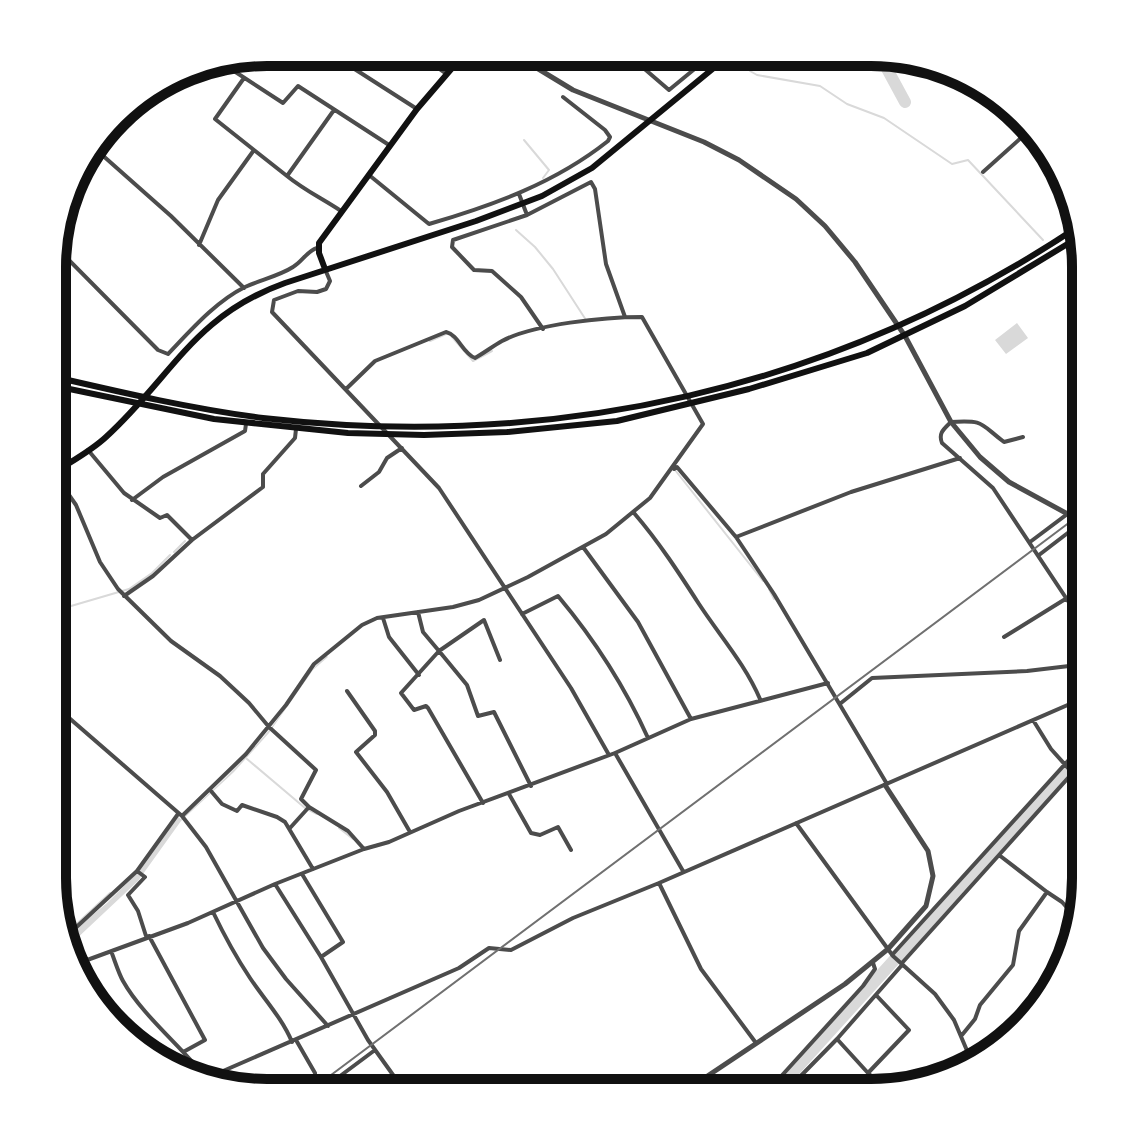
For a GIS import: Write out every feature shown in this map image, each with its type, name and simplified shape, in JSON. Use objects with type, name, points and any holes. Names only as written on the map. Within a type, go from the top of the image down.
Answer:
[{"type":"main road","points":[[325,269],[317,248],[417,109],[452,66]]},
{"type":"main road","points":[[66,466],[111,432],[195,338],[235,306],[260,292],[523,204],[554,190],[592,168],[717,66]]},
{"type":"main road","points":[[66,380],[142,397],[253,416],[381,427],[505,425],[690,401],[793,368],[899,326],[1025,262],[1069,233]]},
{"type":"main road","points":[[66,388],[246,424],[296,429],[389,434],[507,432],[617,421],[867,353],[965,306],[1070,242]]},
{"type":"street","points":[[350,66],[417,109]]},
{"type":"street","points":[[435,66],[445,73]]},
{"type":"street","points":[[533,66],[573,90],[739,160],[796,199],[838,240],[899,326],[951,422],[993,471],[1072,516]]},
{"type":"street","points":[[641,66],[669,90],[698,66]]},
{"type":"street","points":[[231,70],[283,103],[298,86],[390,146]]},
{"type":"street","points":[[244,78],[215,119],[302,189],[316,194],[342,212]]},
{"type":"street","points":[[369,175],[429,224],[519,194],[571,168],[608,141],[608,132],[563,97]]},
{"type":"street","points":[[287,176],[334,110]]},
{"type":"street","points":[[1015,128],[1031,147]]},
{"type":"street","points":[[983,172],[1022,137]]},
{"type":"street","points":[[199,245],[218,200],[254,150]]},
{"type":"street","points":[[102,154],[171,216],[244,288]]},
{"type":"street","points":[[543,329],[521,297],[492,271],[474,270],[452,247],[453,240],[527,215],[591,182],[595,189],[606,264],[625,317]]},
{"type":"street","points":[[519,194],[527,215]]},
{"type":"street","points":[[67,257],[136,324],[158,350],[168,354],[202,318],[244,288],[293,267],[317,248]]},
{"type":"street","points":[[325,269],[330,281],[326,289],[298,291],[274,300],[272,312],[439,488],[571,688],[683,871]]},
{"type":"street","points":[[74,930],[140,873],[180,815],[210,790],[269,727],[314,664],[362,625],[383,618],[453,607],[504,590],[606,534],[650,498],[703,424],[642,317],[604,317],[543,329],[504,340],[475,358],[469,356],[452,334],[446,332],[375,361],[346,389]]},
{"type":"street","points":[[1023,437],[1004,442],[983,423],[971,421],[951,422],[940,438],[993,488],[1072,606]]},
{"type":"street","points":[[132,500],[163,477],[245,431],[246,424]]},
{"type":"street","points":[[124,596],[153,576],[192,540],[263,484],[263,474],[295,438],[296,429]]},
{"type":"street","points":[[361,486],[379,472],[387,458],[402,448]]},
{"type":"street","points":[[88,450],[132,500],[160,518],[167,515],[192,540]]},
{"type":"street","points":[[736,537],[851,492],[960,458]]},
{"type":"street","points":[[672,468],[677,467],[736,537],[928,851],[933,876],[926,906],[891,953]]},
{"type":"street","points":[[66,490],[76,505],[100,562],[124,596],[171,641],[220,676],[316,770],[301,799],[348,831],[364,849]]},
{"type":"street","points":[[1030,542],[1072,510]]},
{"type":"street","points":[[634,513],[686,581],[750,677],[760,699]]},
{"type":"street","points":[[1039,555],[1070,531]]},
{"type":"street","points":[[583,547],[638,622],[691,719]]},
{"type":"street","points":[[521,615],[558,596],[600,651],[634,707],[648,738]]},
{"type":"street","points":[[1004,637],[1067,598]]},
{"type":"street","points":[[418,612],[423,632],[467,685],[478,716],[494,712],[531,786]]},
{"type":"street","points":[[383,618],[389,637],[419,675]]},
{"type":"street","points":[[483,803],[428,708],[414,710],[401,693],[439,651],[484,620],[500,660]]},
{"type":"street","points":[[840,703],[872,678],[1027,671],[1072,666]]},
{"type":"street","points":[[79,948],[87,960],[612,754],[691,719],[828,683]]},
{"type":"street","points":[[347,691],[375,731],[375,735],[356,752],[387,792],[410,832]]},
{"type":"street","points":[[219,1073],[459,968],[489,948],[511,950],[573,918],[1072,703]]},
{"type":"street","points":[[66,715],[180,815],[206,847],[263,948],[328,1026]]},
{"type":"street","points":[[800,1079],[1072,773],[1033,720]]},
{"type":"street","points":[[703,1079],[891,953],[1072,756]]},
{"type":"street","points":[[210,790],[222,804],[237,811],[242,805],[277,817],[289,829],[313,869]]},
{"type":"street","points":[[509,794],[531,833],[540,835],[558,827],[571,850]]},
{"type":"street","points":[[289,829],[309,807]]},
{"type":"street","points":[[796,823],[891,953],[935,994],[962,1035],[969,1053]]},
{"type":"street","points":[[999,855],[1069,910]]},
{"type":"street","points":[[140,873],[145,877],[128,895],[205,1040],[185,1051]]},
{"type":"street","points":[[302,874],[343,942],[321,957]]},
{"type":"street","points":[[659,883],[701,969],[756,1043]]},
{"type":"street","points":[[275,884],[375,1050],[396,1079]]},
{"type":"street","points":[[962,1035],[971,1026],[980,1005],[1013,965],[1019,931],[1047,892]]},
{"type":"street","points":[[213,912],[229,944],[315,1073]]},
{"type":"street","points":[[111,951],[122,980],[196,1065]]},
{"type":"street","points":[[779,1079],[863,986],[875,969],[873,963]]},
{"type":"street","points":[[868,1073],[909,1030],[876,995]]},
{"type":"street","points":[[837,1039],[874,1079]]},
{"type":"street","points":[[336,1079],[375,1050]]},
{"type":"shaded area","points":[[1017,323],[1028,338],[1006,354],[995,340]]},
{"type":"shaded area","points":[[326,655],[328,657],[313,670],[269,733],[234,772],[181,821],[138,881],[76,939],[74,931],[135,875],[178,817],[181,819],[252,750],[312,671]]},
{"type":"waterway","points":[[886,67],[905,102]]},
{"type":"waterway","points":[[750,71],[757,75],[820,86],[847,104],[884,118],[952,164],[968,160],[1043,240]]},
{"type":"waterway","points":[[524,140],[549,170],[543,178]]},
{"type":"waterway","points":[[516,230],[553,269],[586,320]]},
{"type":"waterway","points":[[430,341],[446,334]]},
{"type":"waterway","points":[[452,337],[473,361],[492,351]]},
{"type":"waterway","points":[[675,470],[763,581]]},
{"type":"waterway","points":[[174,552],[185,541]]},
{"type":"waterway","points":[[66,607],[129,589],[170,555]]},
{"type":"waterway","points":[[769,589],[774,599]]},
{"type":"waterway","points":[[247,759],[305,808],[317,814]]},
{"type":"waterway","points":[[787,1079],[1072,763]]},
{"type":"waterway","points":[[339,828],[353,839]]},
{"type":"waterway","points":[[73,927],[110,893]]},
{"type":"railway","points":[[326,1079],[1072,520]]}]
